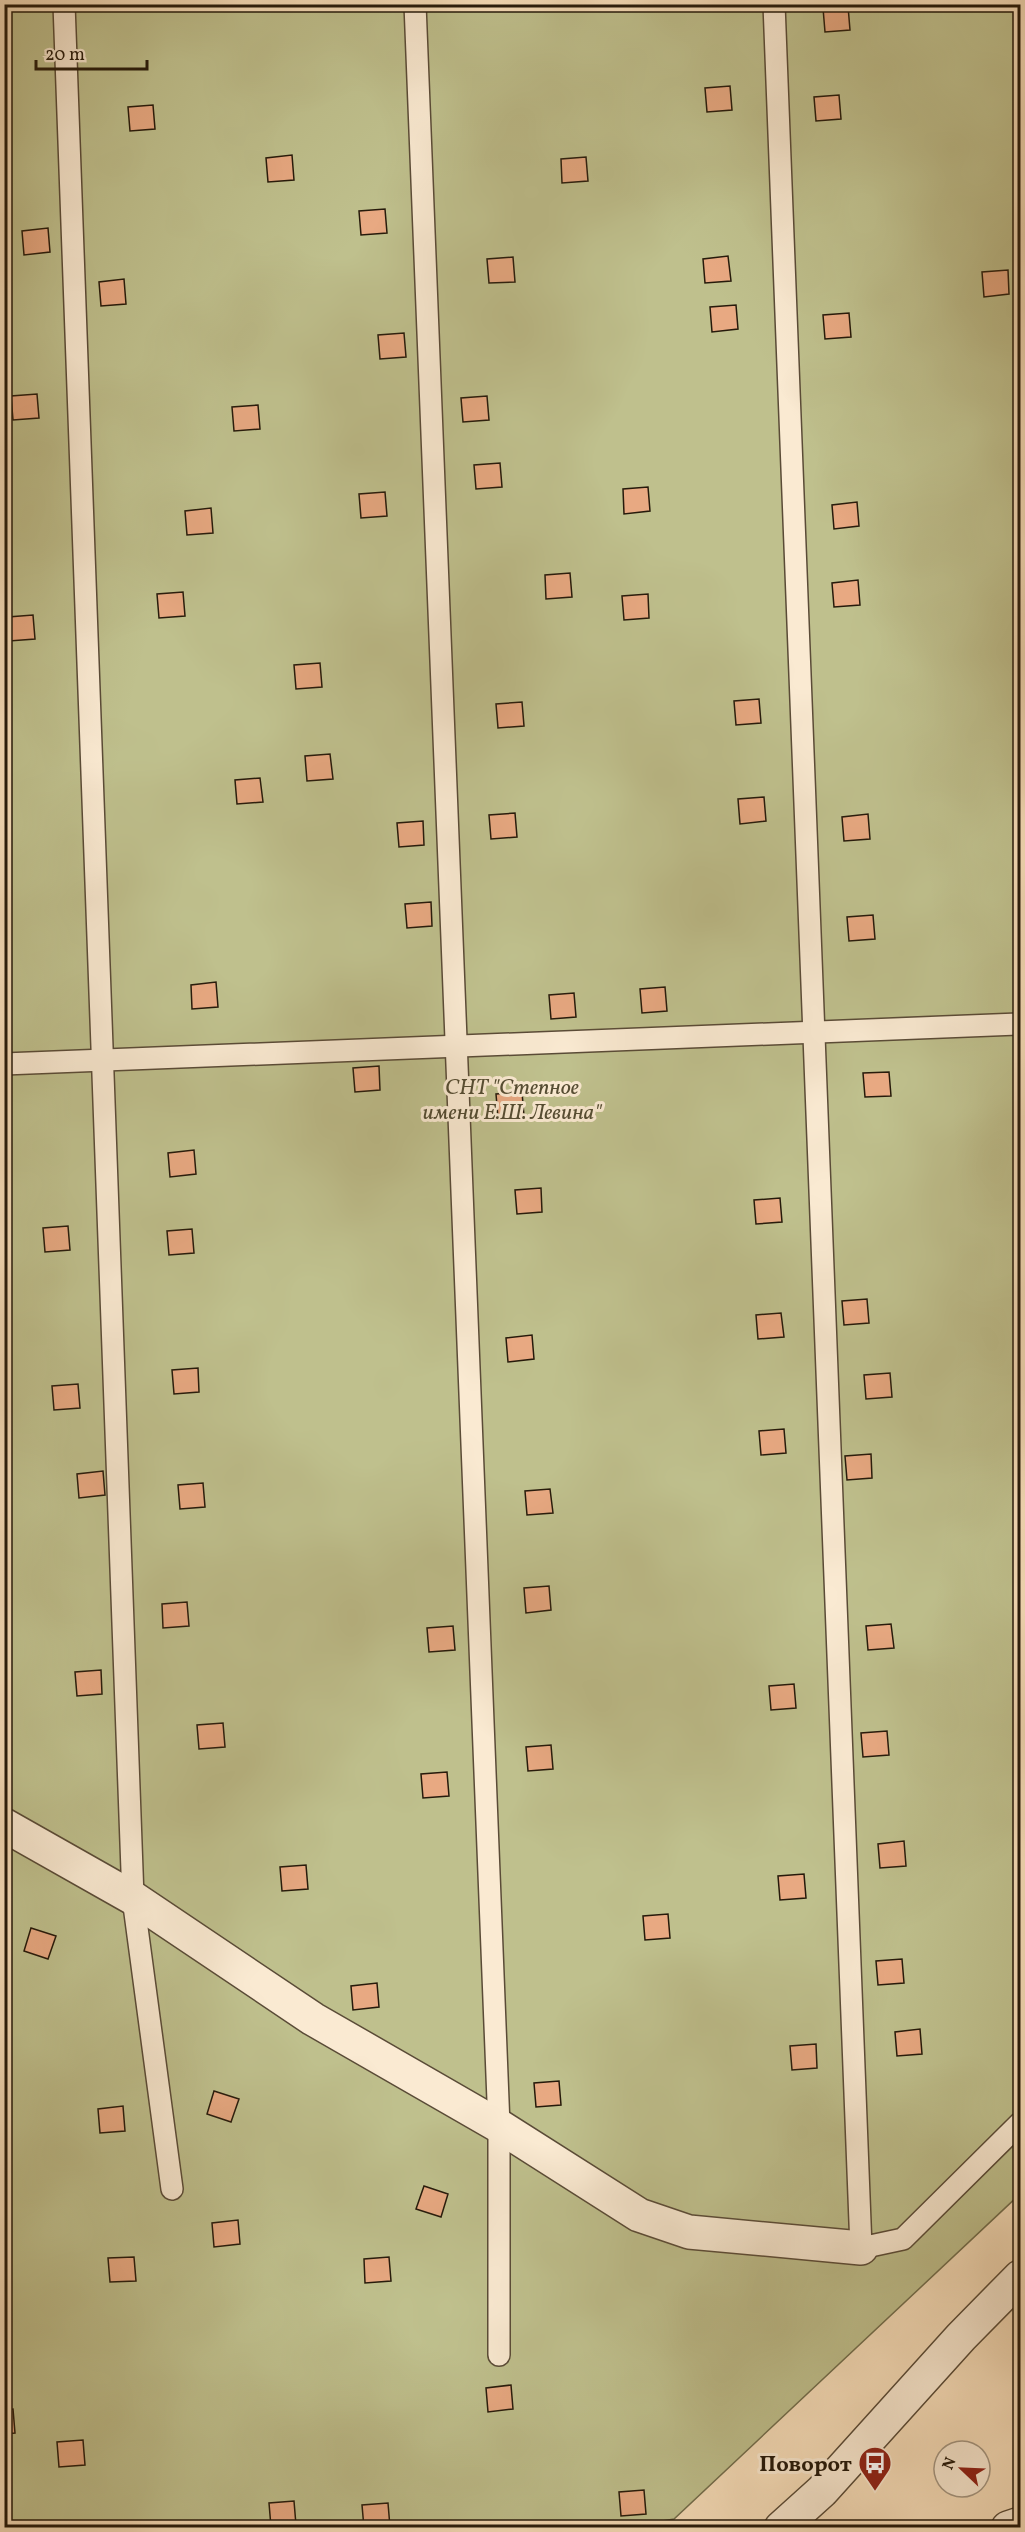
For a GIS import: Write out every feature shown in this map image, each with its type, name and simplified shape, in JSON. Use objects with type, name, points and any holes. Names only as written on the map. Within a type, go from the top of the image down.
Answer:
[{"type":"street","points":[[4,1825],[133,1898],[313,2019],[499,2126],[639,2215],[689,2232],[861,2248]]},
{"type":"street","points":[[781,2528],[822,2490],[961,2337],[1020,2277]]},
{"type":"street","points":[[1008,2528],[1020,2524]]},
{"type":"lane","points":[[64,4],[133,1898],[172,2189]]},
{"type":"lane","points":[[415,4],[499,2126],[499,2355]]},
{"type":"lane","points":[[774,4],[861,2248],[903,2239],[1020,2123]]},
{"type":"lane","points":[[4,1064],[1020,1024]]},
{"type":"green space","name":"СНТ \"Степное имени Е.Ш. Левина\"","points":[[5,5],[1020,5],[1020,2194],[674,2519],[622,2528],[5,2528]]},
{"type":"building","points":[[848,6],[850,30],[825,32],[823,8]]},
{"type":"building","points":[[730,86],[732,110],[707,112],[705,88]]},
{"type":"building","points":[[839,95],[841,119],[816,121],[814,97]]},
{"type":"building","points":[[153,105],[155,129],[130,131],[128,107]]},
{"type":"building","points":[[292,155],[294,180],[268,182],[266,158]]},
{"type":"building","points":[[586,157],[588,181],[562,183],[561,159]]},
{"type":"building","points":[[385,209],[387,233],[361,235],[359,211]]},
{"type":"building","points":[[48,228],[50,252],[24,255],[22,231]]},
{"type":"building","points":[[728,256],[731,281],[705,283],[703,259]]},
{"type":"building","points":[[513,257],[515,282],[489,283],[487,259]]},
{"type":"building","points":[[1008,270],[1009,294],[984,297],[982,272]]},
{"type":"building","points":[[124,279],[126,304],[101,306],[99,282]]},
{"type":"building","points":[[736,305],[738,329],[712,332],[710,307]]},
{"type":"building","points":[[849,313],[851,337],[825,339],[823,315]]},
{"type":"building","points":[[404,333],[406,357],[380,359],[378,335]]},
{"type":"building","points":[[37,394],[39,418],[13,420],[11,396]]},
{"type":"building","points":[[487,396],[489,420],[463,422],[461,398]]},
{"type":"building","points":[[258,405],[260,429],[234,431],[232,407]]},
{"type":"building","points":[[500,463],[502,487],[476,489],[474,465]]},
{"type":"building","points":[[648,487],[650,511],[624,514],[623,489]]},
{"type":"building","points":[[385,492],[387,516],[361,518],[359,494]]},
{"type":"building","points":[[857,502],[859,526],[834,529],[832,505]]},
{"type":"building","points":[[211,508],[213,533],[187,535],[185,511]]},
{"type":"building","points":[[570,573],[572,597],[546,599],[545,575]]},
{"type":"building","points":[[858,580],[860,605],[834,607],[832,583]]},
{"type":"building","points":[[183,592],[185,616],[159,618],[157,594]]},
{"type":"building","points":[[648,594],[649,618],[624,620],[622,596]]},
{"type":"building","points":[[33,615],[35,639],[9,641],[8,617]]},
{"type":"building","points":[[320,663],[322,687],[296,689],[294,665]]},
{"type":"building","points":[[759,699],[761,723],[736,725],[734,701]]},
{"type":"building","points":[[522,702],[524,726],[498,728],[496,704]]},
{"type":"building","points":[[330,754],[333,779],[307,781],[305,756]]},
{"type":"building","points":[[260,778],[263,802],[237,804],[235,780]]},
{"type":"building","points":[[764,797],[766,821],[740,824],[738,799]]},
{"type":"building","points":[[515,813],[517,837],[491,839],[489,815]]},
{"type":"building","points":[[868,814],[870,839],[844,841],[842,817]]},
{"type":"building","points":[[423,821],[424,845],[399,847],[397,823]]},
{"type":"building","points":[[431,902],[432,926],[407,928],[405,904]]},
{"type":"building","points":[[873,915],[875,939],[849,941],[847,917]]},
{"type":"building","points":[[216,982],[218,1007],[192,1009],[191,985]]},
{"type":"building","points":[[665,987],[667,1011],[642,1013],[640,989]]},
{"type":"building","points":[[574,993],[576,1017],[551,1019],[549,995]]},
{"type":"building","points":[[379,1066],[380,1090],[355,1092],[353,1068]]},
{"type":"building","points":[[889,1072],[891,1096],[865,1097],[863,1073]]},
{"type":"building","points":[[522,1092],[524,1116],[498,1118],[496,1094]]},
{"type":"building","points":[[194,1150],[196,1174],[170,1177],[168,1153]]},
{"type":"building","points":[[541,1188],[542,1212],[517,1214],[515,1190]]},
{"type":"building","points":[[780,1198],[782,1222],[756,1224],[754,1200]]},
{"type":"building","points":[[68,1226],[70,1250],[45,1252],[43,1228]]},
{"type":"building","points":[[192,1229],[194,1253],[169,1255],[167,1231]]},
{"type":"building","points":[[867,1299],[869,1323],[844,1325],[842,1301]]},
{"type":"building","points":[[781,1313],[784,1337],[758,1339],[756,1315]]},
{"type":"building","points":[[532,1335],[534,1359],[508,1362],[506,1338]]},
{"type":"building","points":[[198,1368],[199,1392],[174,1394],[172,1370]]},
{"type":"building","points":[[890,1373],[892,1397],[866,1399],[864,1375]]},
{"type":"building","points":[[78,1384],[80,1408],[54,1410],[52,1386]]},
{"type":"building","points":[[784,1429],[786,1453],[761,1455],[759,1431]]},
{"type":"building","points":[[871,1454],[872,1478],[847,1480],[845,1456]]},
{"type":"building","points":[[103,1471],[105,1495],[79,1498],[77,1474]]},
{"type":"building","points":[[203,1483],[205,1507],[180,1509],[178,1485]]},
{"type":"building","points":[[550,1489],[553,1513],[527,1515],[525,1491]]},
{"type":"building","points":[[549,1586],[551,1610],[526,1613],[524,1588]]},
{"type":"building","points":[[187,1602],[189,1626],[163,1628],[162,1604]]},
{"type":"building","points":[[891,1624],[894,1648],[868,1650],[866,1626]]},
{"type":"building","points":[[453,1626],[455,1650],[429,1652],[427,1628]]},
{"type":"building","points":[[101,1670],[102,1694],[77,1696],[75,1672]]},
{"type":"building","points":[[794,1684],[796,1708],[771,1710],[769,1686]]},
{"type":"building","points":[[223,1723],[225,1747],[199,1749],[197,1725]]},
{"type":"building","points":[[887,1731],[889,1755],[863,1757],[861,1733]]},
{"type":"building","points":[[551,1745],[553,1769],[528,1771],[526,1747]]},
{"type":"building","points":[[447,1772],[449,1796],[423,1798],[421,1774]]},
{"type":"building","points":[[904,1841],[906,1866],[880,1868],[878,1844]]},
{"type":"building","points":[[306,1865],[308,1889],[282,1891],[280,1867]]},
{"type":"building","points":[[804,1874],[806,1898],[780,1900],[778,1876]]},
{"type":"building","points":[[668,1914],[670,1938],[645,1940],[643,1916]]},
{"type":"building","points":[[31,1928],[56,1936],[48,1959],[24,1951]]},
{"type":"building","points":[[902,1959],[904,1983],[878,1985],[876,1961]]},
{"type":"building","points":[[377,1983],[379,2007],[353,2010],[351,1986]]},
{"type":"building","points":[[920,2029],[922,2054],[897,2056],[895,2032]]},
{"type":"building","points":[[816,2044],[817,2068],[792,2070],[790,2046]]},
{"type":"building","points":[[559,2081],[561,2105],[536,2107],[534,2083]]},
{"type":"building","points":[[214,2091],[239,2099],[231,2122],[207,2114]]},
{"type":"building","points":[[123,2106],[125,2131],[100,2133],[98,2109]]},
{"type":"building","points":[[424,2186],[448,2194],[441,2217],[416,2209]]},
{"type":"building","points":[[238,2220],[240,2244],[214,2247],[212,2223]]},
{"type":"building","points":[[134,2257],[136,2281],[110,2282],[108,2258]]},
{"type":"building","points":[[389,2257],[391,2281],[365,2283],[364,2259]]},
{"type":"building","points":[[511,2385],[513,2409],[488,2412],[486,2388]]},
{"type":"building","points":[[13,2409],[15,2433],[4,2434],[4,2410]]},
{"type":"building","points":[[83,2440],[85,2465],[59,2467],[57,2442]]},
{"type":"building","points":[[644,2490],[646,2514],[621,2516],[619,2492]]},
{"type":"building","points":[[294,2501],[296,2525],[271,2527],[269,2503]]},
{"type":"building","points":[[388,2503],[390,2527],[364,2528],[362,2505]]},
{"type":"place","name":"Поворот","points":[[875,2492]]}]
